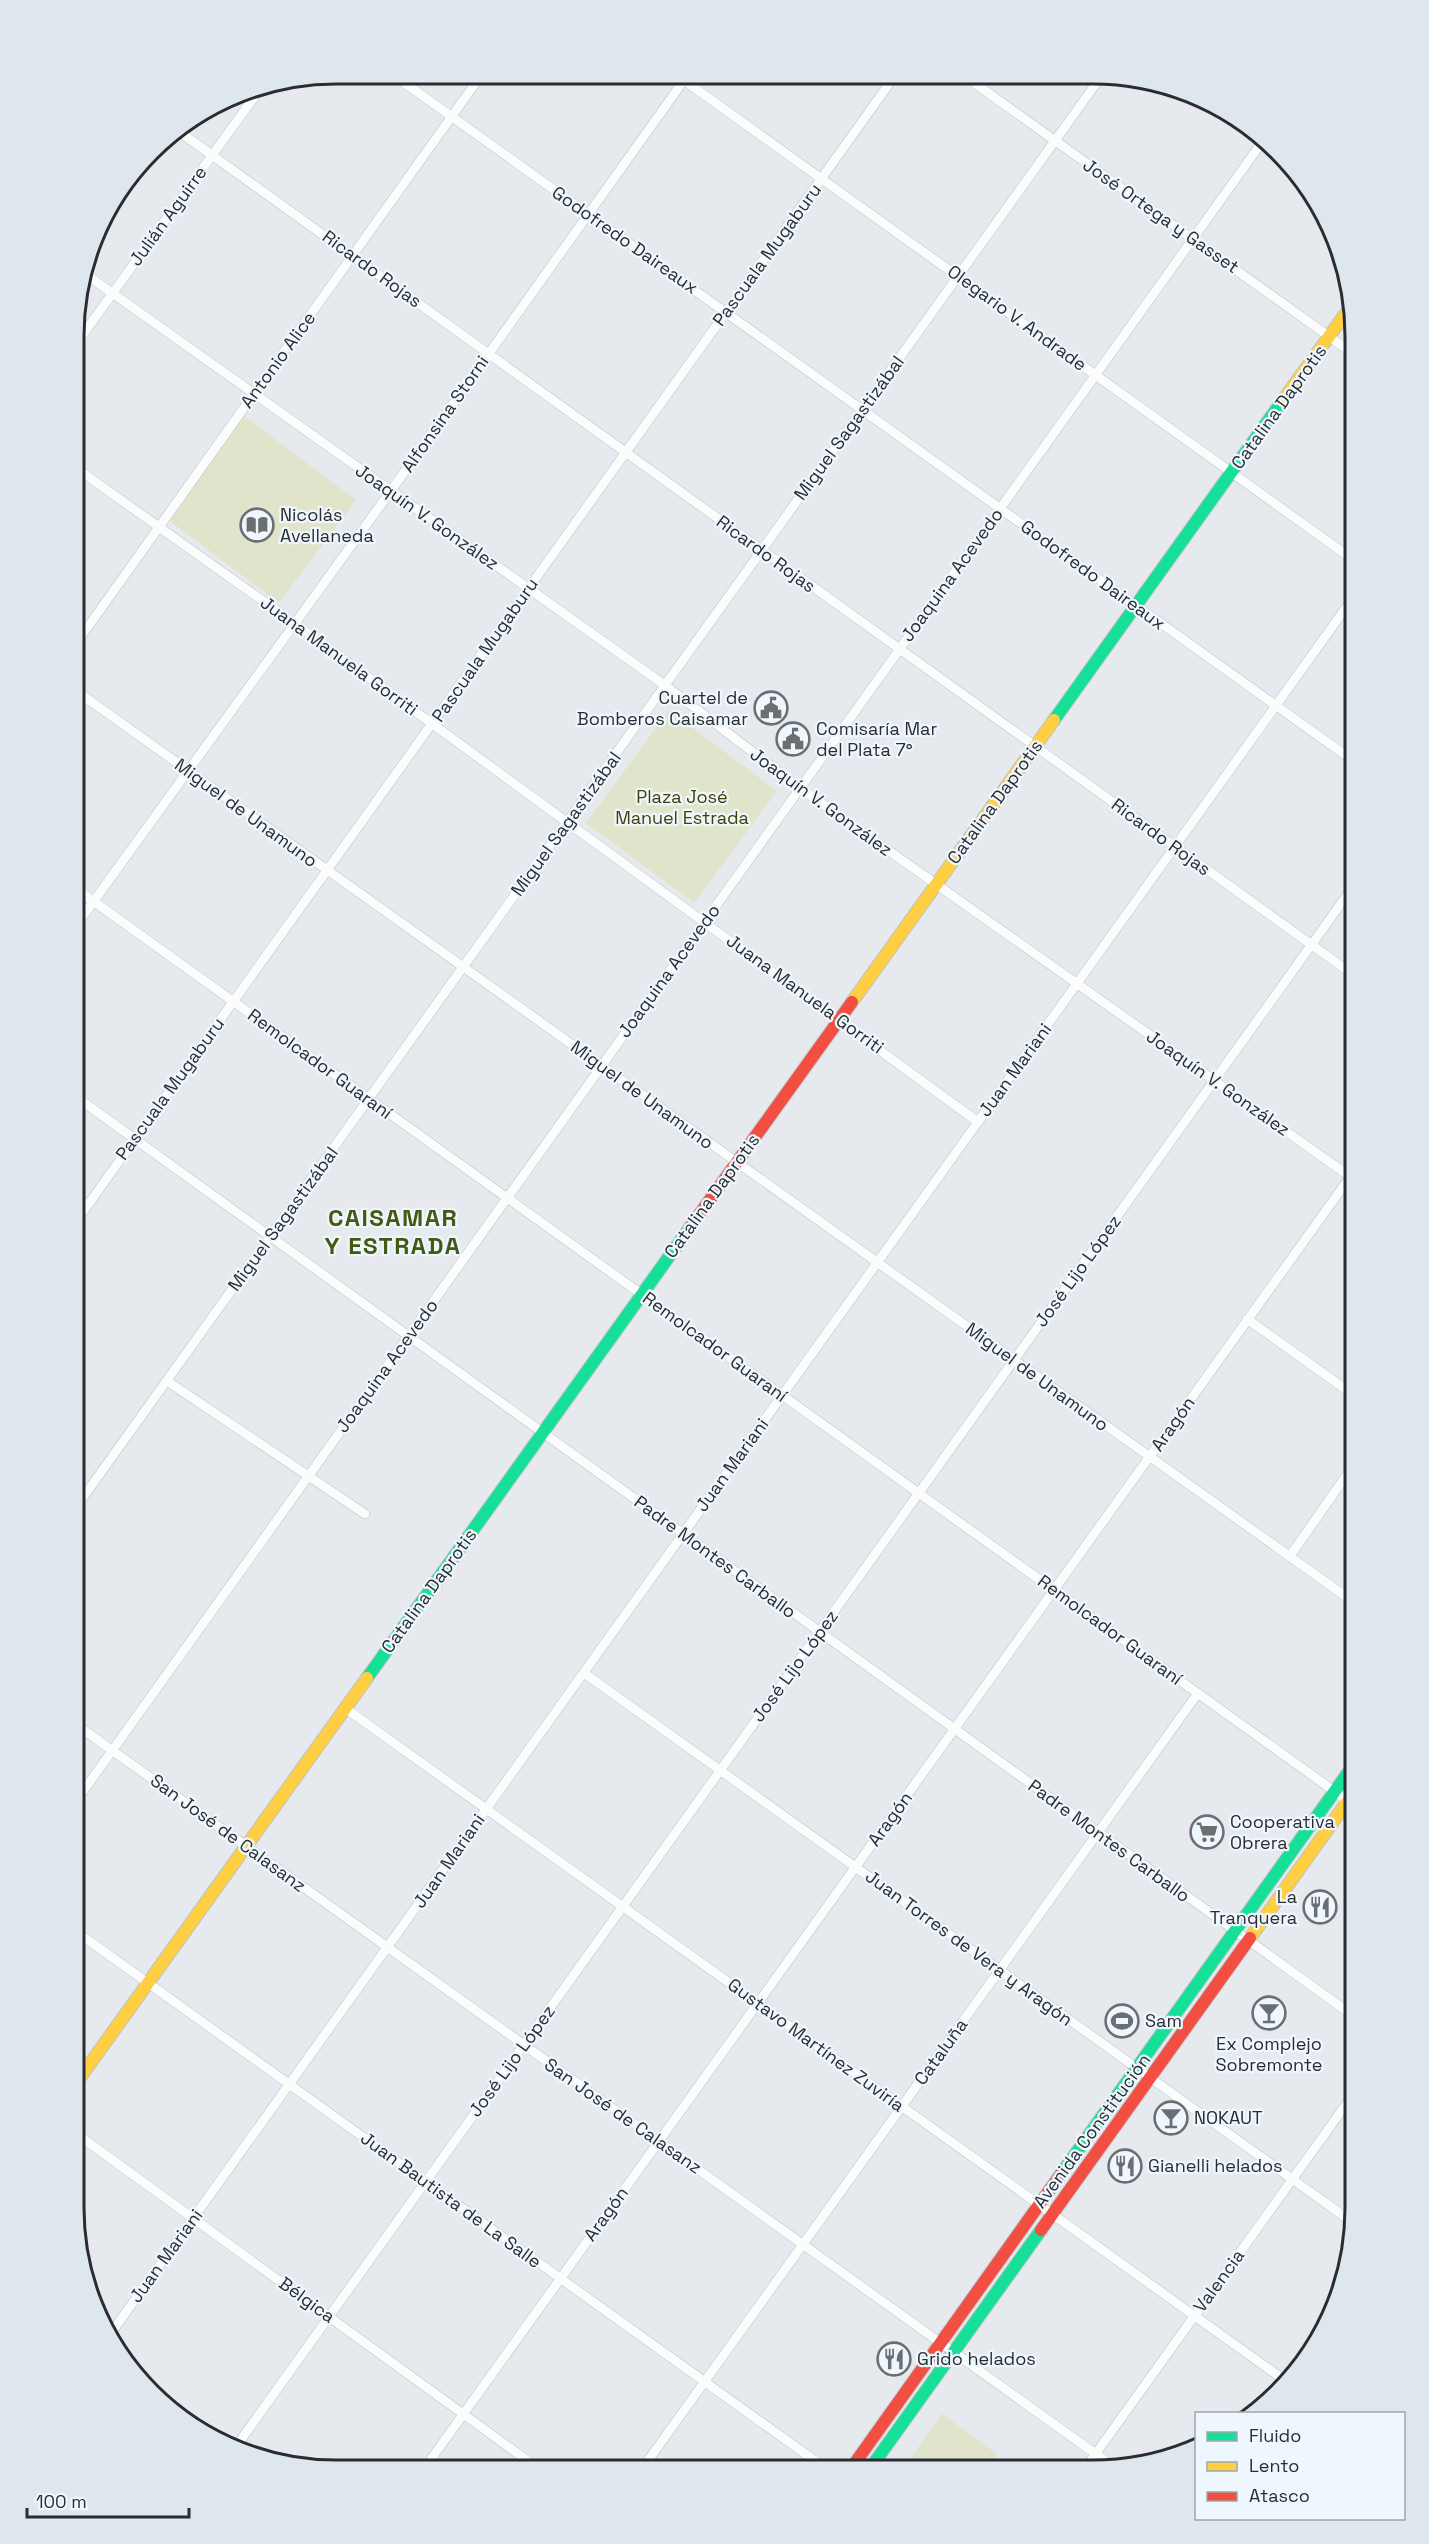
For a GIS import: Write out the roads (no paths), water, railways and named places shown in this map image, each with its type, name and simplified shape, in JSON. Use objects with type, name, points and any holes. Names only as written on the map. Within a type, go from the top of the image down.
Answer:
[{"type":"street","name":"Godofredo Daireaux","points":[[406,84],[1345,755]]},
{"type":"street","name":"Antonio Alice","points":[[84,633],[475,84]]},
{"type":"street","name":"Alfonsina Storni","points":[[84,915],[390,492],[678,84]]},
{"type":"street","name":"Olegario V. Andrade","points":[[693,84],[1345,554]]},
{"type":"street","name":"Pascuala Mugaburu","points":[[84,1210],[889,84]]},
{"type":"street","name":"José Ortega y Gasset","points":[[976,84],[1345,348]]},
{"type":"street","name":"Miguel Sagastizábal","points":[[84,1494],[666,686],[1096,84]]},
{"type":"street","name":"Julián Aguirre","points":[[84,332],[254,97]]},
{"type":"street","name":"Ricardo Rojas","points":[[184,135],[354,255],[1345,969]]},
{"type":"street","name":"Joaquina Acevedo","points":[[84,1790],[1259,147]]},
{"type":"street","name":"Joaquín V. González","points":[[91,278],[666,686],[800,788],[1077,984],[1345,1169]]},
{"type":"street","name":"Catalina Daprotis","points":[[84,2072],[1344,316]]},
{"type":"street","name":"Juana Manuela Gorriti","points":[[84,474],[294,623],[978,1122]]},
{"type":"street","name":"Juan Mariani","points":[[115,2328],[1345,609]]},
{"type":"street","name":"Miguel de Unamuno","points":[[84,696],[1345,1596]]},
{"type":"street","name":"Remolcador Guaraní","points":[[84,894],[1335,1792],[1345,1796]]},
{"type":"street","name":"José Lijo López","points":[[240,2441],[1345,898]]},
{"type":"street","name":"Padre Montes Carballo","points":[[84,1102],[1345,2010]]},
{"type":"street","name":"Aragón","points":[[430,2460],[1247,1319],[1345,1187]]},
{"type":"street","points":[[1247,1319],[1345,1389]]},
{"type":"street","points":[[167,1381],[365,1514]]},
{"type":"street","points":[[1290,1556],[1345,1477]]},
{"type":"street","name":"Juan Torres de Vera y Aragón","points":[[584,1673],[1344,2216]]},
{"type":"street","name":"Cataluña","points":[[648,2460],[1198,1693]]},
{"type":"street","name":"Gustavo Martínez Zuviría","points":[[345,1708],[1280,2377]]},
{"type":"street","name":"San José de Calasanz","points":[[84,1730],[1103,2459]]},
{"type":"street","name":"Avenida Constitución","points":[[857,2460],[1345,1778]]},
{"type":"street","name":"Avenida Constitución","points":[[876,2460],[1248,1940],[1345,1811]]},
{"type":"street","name":"Juan Bautista de La Salle","points":[[84,1937],[814,2460]]},
{"type":"street","name":"Valencia","points":[[1092,2460],[1345,2106]]},
{"type":"street","name":"Bélgica","points":[[84,2139],[527,2460]]},
{"type":"place","name":"Nicolás Avellaneda","points":[[257,525]]},
{"type":"place","name":"Cuartel de Bomberos Caisamar","points":[[771,708]]},
{"type":"place","name":"Comisaría Mar del Plata 7°","points":[[793,739]]},
{"type":"place","name":"Cooperativa Obrera","points":[[1207,1832]]},
{"type":"place","name":"La Tranquera","points":[[1320,1907]]},
{"type":"place","name":"Ex Complejo Sobremonte","points":[[1269,2013]]},
{"type":"place","name":"Sam","points":[[1122,2021]]},
{"type":"place","name":"NOKAUT","points":[[1171,2118]]},
{"type":"place","name":"Gianelli helados","points":[[1125,2166]]},
{"type":"place","name":"Grido helados","points":[[894,2359]]},
{"type":"district","name":"CAISAMAR Y ESTRADA","points":[[393,1232]]},
{"type":"park label","name":"Plaza José Manuel Estrada","points":[[682,807]]}]
